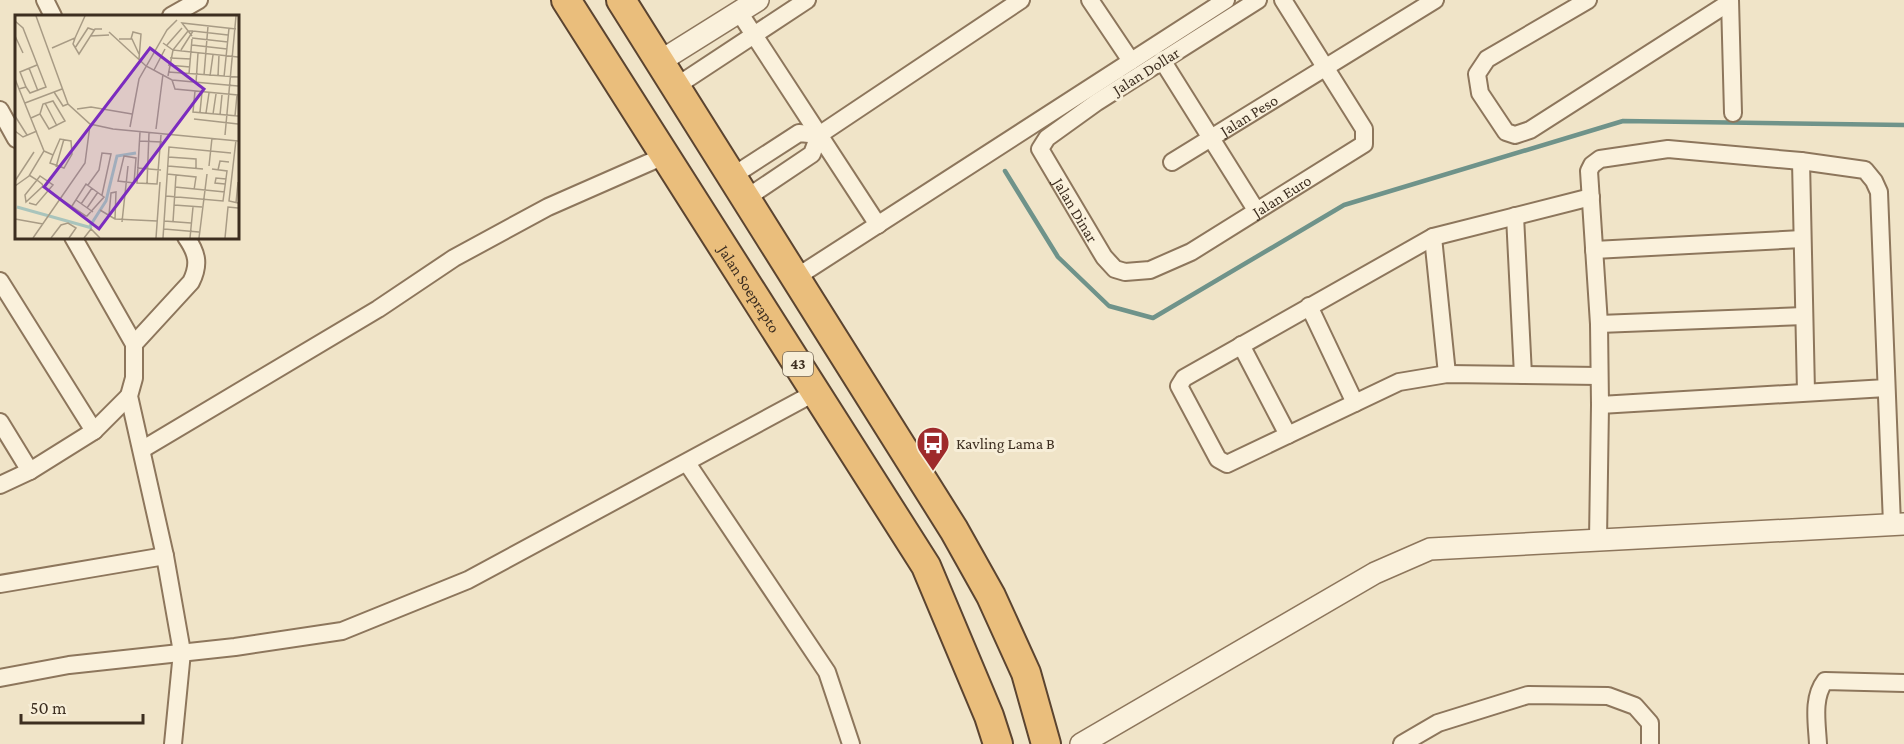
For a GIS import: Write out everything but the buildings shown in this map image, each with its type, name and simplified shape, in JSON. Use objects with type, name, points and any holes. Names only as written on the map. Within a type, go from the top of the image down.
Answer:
[{"type":"highway","name":"Jalan Soeprapto","points":[[566,0],[926,566],[989,716],[998,744]]},
{"type":"highway","name":"43","points":[[621,0],[954,530],[991,596],[1026,673],[1046,744]]},
{"type":"street","points":[[46,0],[54,15]]},
{"type":"street","points":[[173,15],[199,0]]},
{"type":"street","points":[[659,62],[758,0]]},
{"type":"street","points":[[675,87],[807,0]]},
{"type":"street","points":[[738,188],[812,154],[819,135],[1021,0]]},
{"type":"street","points":[[1090,0],[1131,61]]},
{"type":"street","points":[[795,278],[1226,0]]},
{"type":"street","name":"Jalan Dollar","points":[[1040,148],[1047,138],[1064,126],[1162,60],[1258,0]]},
{"type":"street","points":[[1283,0],[1326,66]]},
{"type":"street","name":"Jalan Peso","points":[[1172,162],[1435,0]]},
{"type":"street","points":[[1588,0],[1487,59],[1477,74],[1480,93],[1506,132],[1515,135],[1530,130],[1730,1]]},
{"type":"street","points":[[1730,1],[1733,113]]},
{"type":"street","points":[[740,12],[878,225]]},
{"type":"street","points":[[1162,60],[1256,210]]},
{"type":"street","name":"Jalan Euro","points":[[1115,269],[1136,273],[1150,270],[1191,252],[1364,144],[1364,129],[1326,66]]},
{"type":"street","points":[[1,113],[15,137]]},
{"type":"street","points":[[738,188],[799,133],[819,135]]},
{"type":"street","name":"Jalan Dinar","points":[[1040,148],[1104,257],[1115,269]]},
{"type":"street","points":[[1081,744],[1375,573],[1430,549],[1898,524],[1886,388],[1879,192],[1865,170],[1801,161],[1668,149],[1600,159],[1592,165],[1589,171],[1599,324],[1598,540]]},
{"type":"street","points":[[143,449],[378,309],[454,258],[548,207],[664,156]]},
{"type":"street","points":[[1801,161],[1806,392]]},
{"type":"street","points":[[1591,197],[1433,237],[1184,378],[1180,390],[1218,459],[1224,464],[1399,382],[1447,374],[1599,376]]},
{"type":"street","points":[[1515,216],[1523,375]]},
{"type":"street","points":[[1433,237],[1447,374]]},
{"type":"street","points":[[0,484],[30,471],[94,431],[129,396],[134,378],[134,344],[74,238]]},
{"type":"street","points":[[134,344],[191,282],[196,271],[197,259],[186,238]]},
{"type":"street","points":[[1594,250],[1803,239]]},
{"type":"street","points":[[0,281],[94,431]]},
{"type":"street","points":[[1310,306],[1355,403]]},
{"type":"street","points":[[1599,324],[1804,316]]},
{"type":"street","points":[[1241,345],[1288,435]]},
{"type":"street","points":[[1600,405],[1886,388]]},
{"type":"street","points":[[0,678],[69,665],[235,647],[342,631],[468,580],[816,392]]},
{"type":"street","points":[[129,396],[143,449],[182,652],[173,744]]},
{"type":"street","points":[[0,422],[30,471]]},
{"type":"street","points":[[687,462],[827,672],[851,744]]},
{"type":"street","points":[[0,584],[165,556]]},
{"type":"street","points":[[1818,744],[1816,703],[1820,688],[1825,681],[1904,683]]},
{"type":"street","points":[[1402,744],[1438,723],[1528,695],[1608,696],[1635,706],[1650,723],[1650,744]]},
{"type":"waterway","points":[[1005,171],[1058,257],[1109,306],[1153,318],[1344,205],[1623,121],[1904,125]]},
{"type":"place","name":"Kavling Lama B","points":[[933,472]]}]
